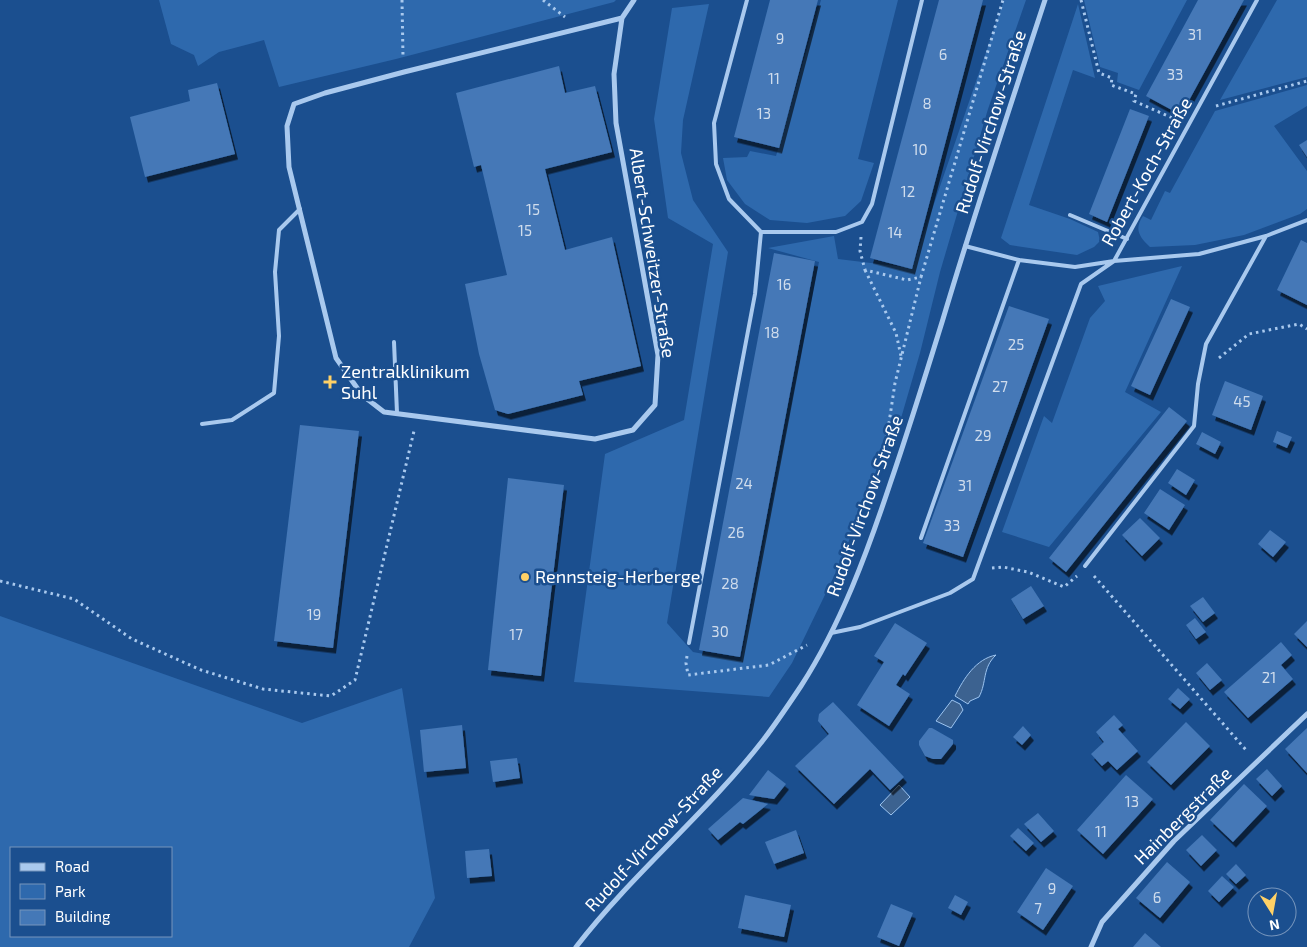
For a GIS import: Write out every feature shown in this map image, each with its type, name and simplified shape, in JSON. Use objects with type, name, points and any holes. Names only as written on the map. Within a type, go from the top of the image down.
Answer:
[{"type":"street","name":"Albert-Schweitzer-Straße","points":[[622,18],[404,72],[325,93],[294,104],[287,126],[289,167],[336,358],[362,395],[384,412],[595,439],[633,430],[655,405],[658,355],[616,123],[614,74],[622,18],[634,0]]},
{"type":"street","name":"Rudolf-Virchow-Straße","points":[[576,947],[600,915],[722,788],[764,739],[802,684],[830,633],[854,584],[917,405],[965,246],[1044,0]]},
{"type":"street","name":"Hainbergstraße","points":[[1092,947],[1102,922],[1174,841],[1307,714]]},
{"type":"lane","points":[[747,0],[714,123],[716,164],[729,199],[761,232],[836,232],[862,222],[872,204],[922,0]]},
{"type":"lane","name":"Robert-Koch-Straße","points":[[1114,261],[1257,0]]},
{"type":"lane","points":[[202,424],[232,420],[274,394],[279,336],[275,272],[279,230],[300,209]]},
{"type":"lane","points":[[1070,215],[1127,239]]},
{"type":"lane","name":"Robert-Koch-Straße","points":[[1114,261],[1199,254],[1266,236],[1307,220]]},
{"type":"lane","points":[[689,643],[755,294],[761,232]]},
{"type":"lane","points":[[1085,566],[1194,426],[1206,344],[1266,236]]},
{"type":"lane","points":[[965,246],[1019,260],[1075,267],[1114,261]]},
{"type":"lane","points":[[921,538],[1019,260]]},
{"type":"lane","points":[[830,633],[860,627],[950,593],[973,579],[1081,284],[1114,261]]},
{"type":"lane","points":[[394,342],[397,413]]},
{"type":"path","points":[[402,0],[404,72]]},
{"type":"path","points":[[543,0],[579,29]]},
{"type":"path","points":[[885,449],[895,383],[921,277],[1003,0]]},
{"type":"path","points":[[1081,0],[1099,73],[1112,78],[1111,85],[1136,94],[1134,101],[1189,125]]},
{"type":"path","points":[[1197,111],[1307,81]]},
{"type":"path","points":[[862,222],[860,251],[865,270],[896,333],[902,358]]},
{"type":"path","points":[[865,270],[907,280],[921,277]]},
{"type":"path","points":[[1201,372],[1249,334],[1299,324],[1307,329]]},
{"type":"path","points":[[0,581],[74,599],[132,639],[201,670],[262,689],[331,696],[355,680],[418,416]]},
{"type":"path","points":[[973,579],[987,569],[1003,567],[1028,572],[1064,587],[1074,580],[1085,566],[1256,762]]},
{"type":"path","points":[[689,643],[686,663],[688,675],[769,665],[830,633]]},
{"type":"path","points":[[807,645],[811,637]]},
{"type":"green space","points":[[159,0],[616,0],[396,59],[279,87],[264,40],[219,52],[198,66],[194,55],[171,44]]},
{"type":"green space","points":[[821,0],[898,0],[858,159],[874,163],[861,201],[845,216],[807,223],[770,220],[745,204],[727,180],[723,158],[747,157],[750,151],[776,156]]},
{"type":"green space","points":[[1004,0],[1026,0],[988,109],[940,272],[920,353],[897,432],[872,484],[837,570],[792,663],[769,697],[574,682],[605,454],[684,420],[713,244],[668,218],[654,119],[672,8],[709,4],[683,120],[681,153],[693,200],[728,252],[667,623],[693,652],[741,661],[819,262],[768,248],[834,236],[838,259],[912,268]]},
{"type":"green space","points":[[1084,0],[1187,0],[1139,90],[1117,82],[1118,73],[1100,67]]},
{"type":"green space","points":[[1277,0],[1307,0],[1307,77],[1220,100]]},
{"type":"green space","points":[[1078,4],[1095,78],[1073,70],[1029,205],[1070,219],[1098,232],[1100,241],[1094,247],[1077,255],[1010,245],[1001,238]]},
{"type":"green space","points":[[1307,85],[1307,106],[1274,126],[1307,171],[1307,209],[1300,214],[1244,235],[1195,245],[1150,247],[1139,233],[1140,221],[1143,216],[1151,220],[1165,191],[1170,193],[1215,111]]},
{"type":"green space","points":[[1182,266],[1125,392],[1161,412],[1049,547],[1002,532],[1044,416],[1052,423],[1090,318],[1105,301],[1098,286]]},
{"type":"green space","points":[[0,616],[302,723],[402,688],[435,898],[409,947],[0,947]]},
{"type":"shaded area","points":[[996,655],[989,665],[979,697],[968,704],[955,696],[971,670],[982,661]]},
{"type":"shaded area","points":[[952,700],[960,704],[963,710],[951,728],[936,721]]},
{"type":"shaded area","points":[[899,785],[910,797],[891,815],[880,805]]},
{"type":"building","points":[[770,0],[818,0],[779,148],[734,137]]},
{"type":"building","points":[[939,0],[983,0],[912,269],[870,258]]},
{"type":"building","points":[[1198,0],[1244,0],[1181,115],[1146,96]]},
{"type":"building","points":[[559,66],[565,93],[595,86],[612,152],[545,169],[565,250],[612,237],[641,366],[579,381],[583,395],[508,414],[495,410],[479,354],[465,284],[507,275],[481,165],[474,167],[456,93]]},
{"type":"building","points":[[217,83],[235,154],[145,177],[130,117],[190,101],[188,90]]},
{"type":"building","points":[[1130,109],[1149,116],[1107,222],[1089,214]]},
{"type":"building","points":[[1307,140],[1307,157],[1299,145]]},
{"type":"building","points":[[1301,240],[1307,243],[1307,305],[1277,290]]},
{"type":"building","points":[[774,253],[815,261],[740,657],[699,650]]},
{"type":"building","points":[[1171,299],[1190,307],[1150,395],[1131,386]]},
{"type":"building","points":[[1009,306],[1049,319],[963,557],[923,543]]},
{"type":"building","points":[[1225,381],[1263,396],[1251,430],[1212,415]]},
{"type":"building","points":[[1169,407],[1187,421],[1066,572],[1049,558]]},
{"type":"building","points":[[300,425],[359,431],[333,648],[274,641]]},
{"type":"building","points":[[1277,431],[1292,437],[1287,448],[1273,442]]},
{"type":"building","points":[[1202,432],[1221,442],[1215,454],[1196,444]]},
{"type":"building","points":[[1177,469],[1195,480],[1186,495],[1168,483]]},
{"type":"building","name":"Rennsteig-Herberge","points":[[508,478],[564,485],[541,676],[488,670]]},
{"type":"building","points":[[1160,489],[1185,505],[1169,530],[1144,513]]},
{"type":"building","points":[[1140,518],[1160,538],[1142,556],[1122,535]]},
{"type":"building","points":[[1270,530],[1286,542],[1273,557],[1258,544]]},
{"type":"building","points":[[1031,586],[1044,606],[1023,619],[1011,599]]},
{"type":"building","points":[[1203,597],[1215,613],[1203,622],[1190,606]]},
{"type":"building","points":[[1195,618],[1206,632],[1196,639],[1186,625]]},
{"type":"building","points":[[1307,621],[1307,647],[1294,634]]},
{"type":"building","points":[[895,623],[927,643],[905,676],[903,674],[896,685],[910,694],[889,726],[857,705],[884,662],[874,656]]},
{"type":"building","points":[[1281,642],[1292,655],[1281,665],[1293,679],[1248,718],[1224,692]]},
{"type":"building","points":[[1207,663],[1222,680],[1210,690],[1196,673]]},
{"type":"building","points":[[1178,688],[1190,699],[1180,709],[1168,699]]},
{"type":"building","points":[[833,702],[904,777],[890,790],[870,769],[834,804],[795,766],[829,734],[818,721],[819,714]]},
{"type":"building","points":[[1114,715],[1123,725],[1118,729],[1138,751],[1117,770],[1108,761],[1102,766],[1091,754],[1104,742],[1096,732]]},
{"type":"building","points":[[1186,722],[1210,746],[1171,785],[1147,762]]},
{"type":"building","points":[[462,725],[466,768],[424,772],[420,730]]},
{"type":"building","points":[[1023,726],[1031,735],[1022,745],[1013,737]]},
{"type":"building","points":[[929,728],[953,740],[953,744],[941,759],[925,756],[919,745],[919,741]]},
{"type":"building","points":[[1307,728],[1307,773],[1285,749]]},
{"type":"building","points":[[517,758],[520,778],[493,782],[490,761]]},
{"type":"building","points":[[1267,769],[1282,786],[1272,796],[1256,779]]},
{"type":"building","points":[[768,770],[786,784],[774,799],[749,795]]},
{"type":"building","points":[[1126,775],[1153,799],[1103,854],[1077,830]]},
{"type":"building","points":[[1244,784],[1267,806],[1233,842],[1210,820]]},
{"type":"building","points":[[743,798],[768,804],[743,824],[740,822],[718,840],[708,829]]},
{"type":"building","points":[[1038,813],[1054,831],[1041,842],[1024,824]]},
{"type":"building","points":[[1018,828],[1034,843],[1026,851],[1010,836]]},
{"type":"building","points":[[796,830],[804,853],[774,864],[765,842]]},
{"type":"building","points":[[1202,835],[1217,850],[1201,866],[1186,850]]},
{"type":"building","points":[[489,849],[492,876],[467,878],[465,851]]},
{"type":"building","points":[[1167,862],[1190,882],[1160,918],[1136,898]]},
{"type":"building","points":[[1236,864],[1246,875],[1236,884],[1226,874]]},
{"type":"building","points":[[1046,868],[1073,886],[1043,930],[1017,912]]},
{"type":"building","points":[[1222,876],[1234,887],[1219,902],[1208,891]]},
{"type":"building","points":[[745,895],[791,905],[784,937],[738,928]]},
{"type":"building","points":[[955,895],[968,902],[961,915],[948,908]]},
{"type":"building","points":[[891,904],[913,913],[899,946],[877,937]]},
{"type":"building","points":[[1145,933],[1161,947],[1133,947]]},
{"type":"place","name":"Zentralklinikum Suhl","points":[[330,382]]},
{"type":"place","name":"Rennsteig-Herberge","points":[[525,577]]}]
